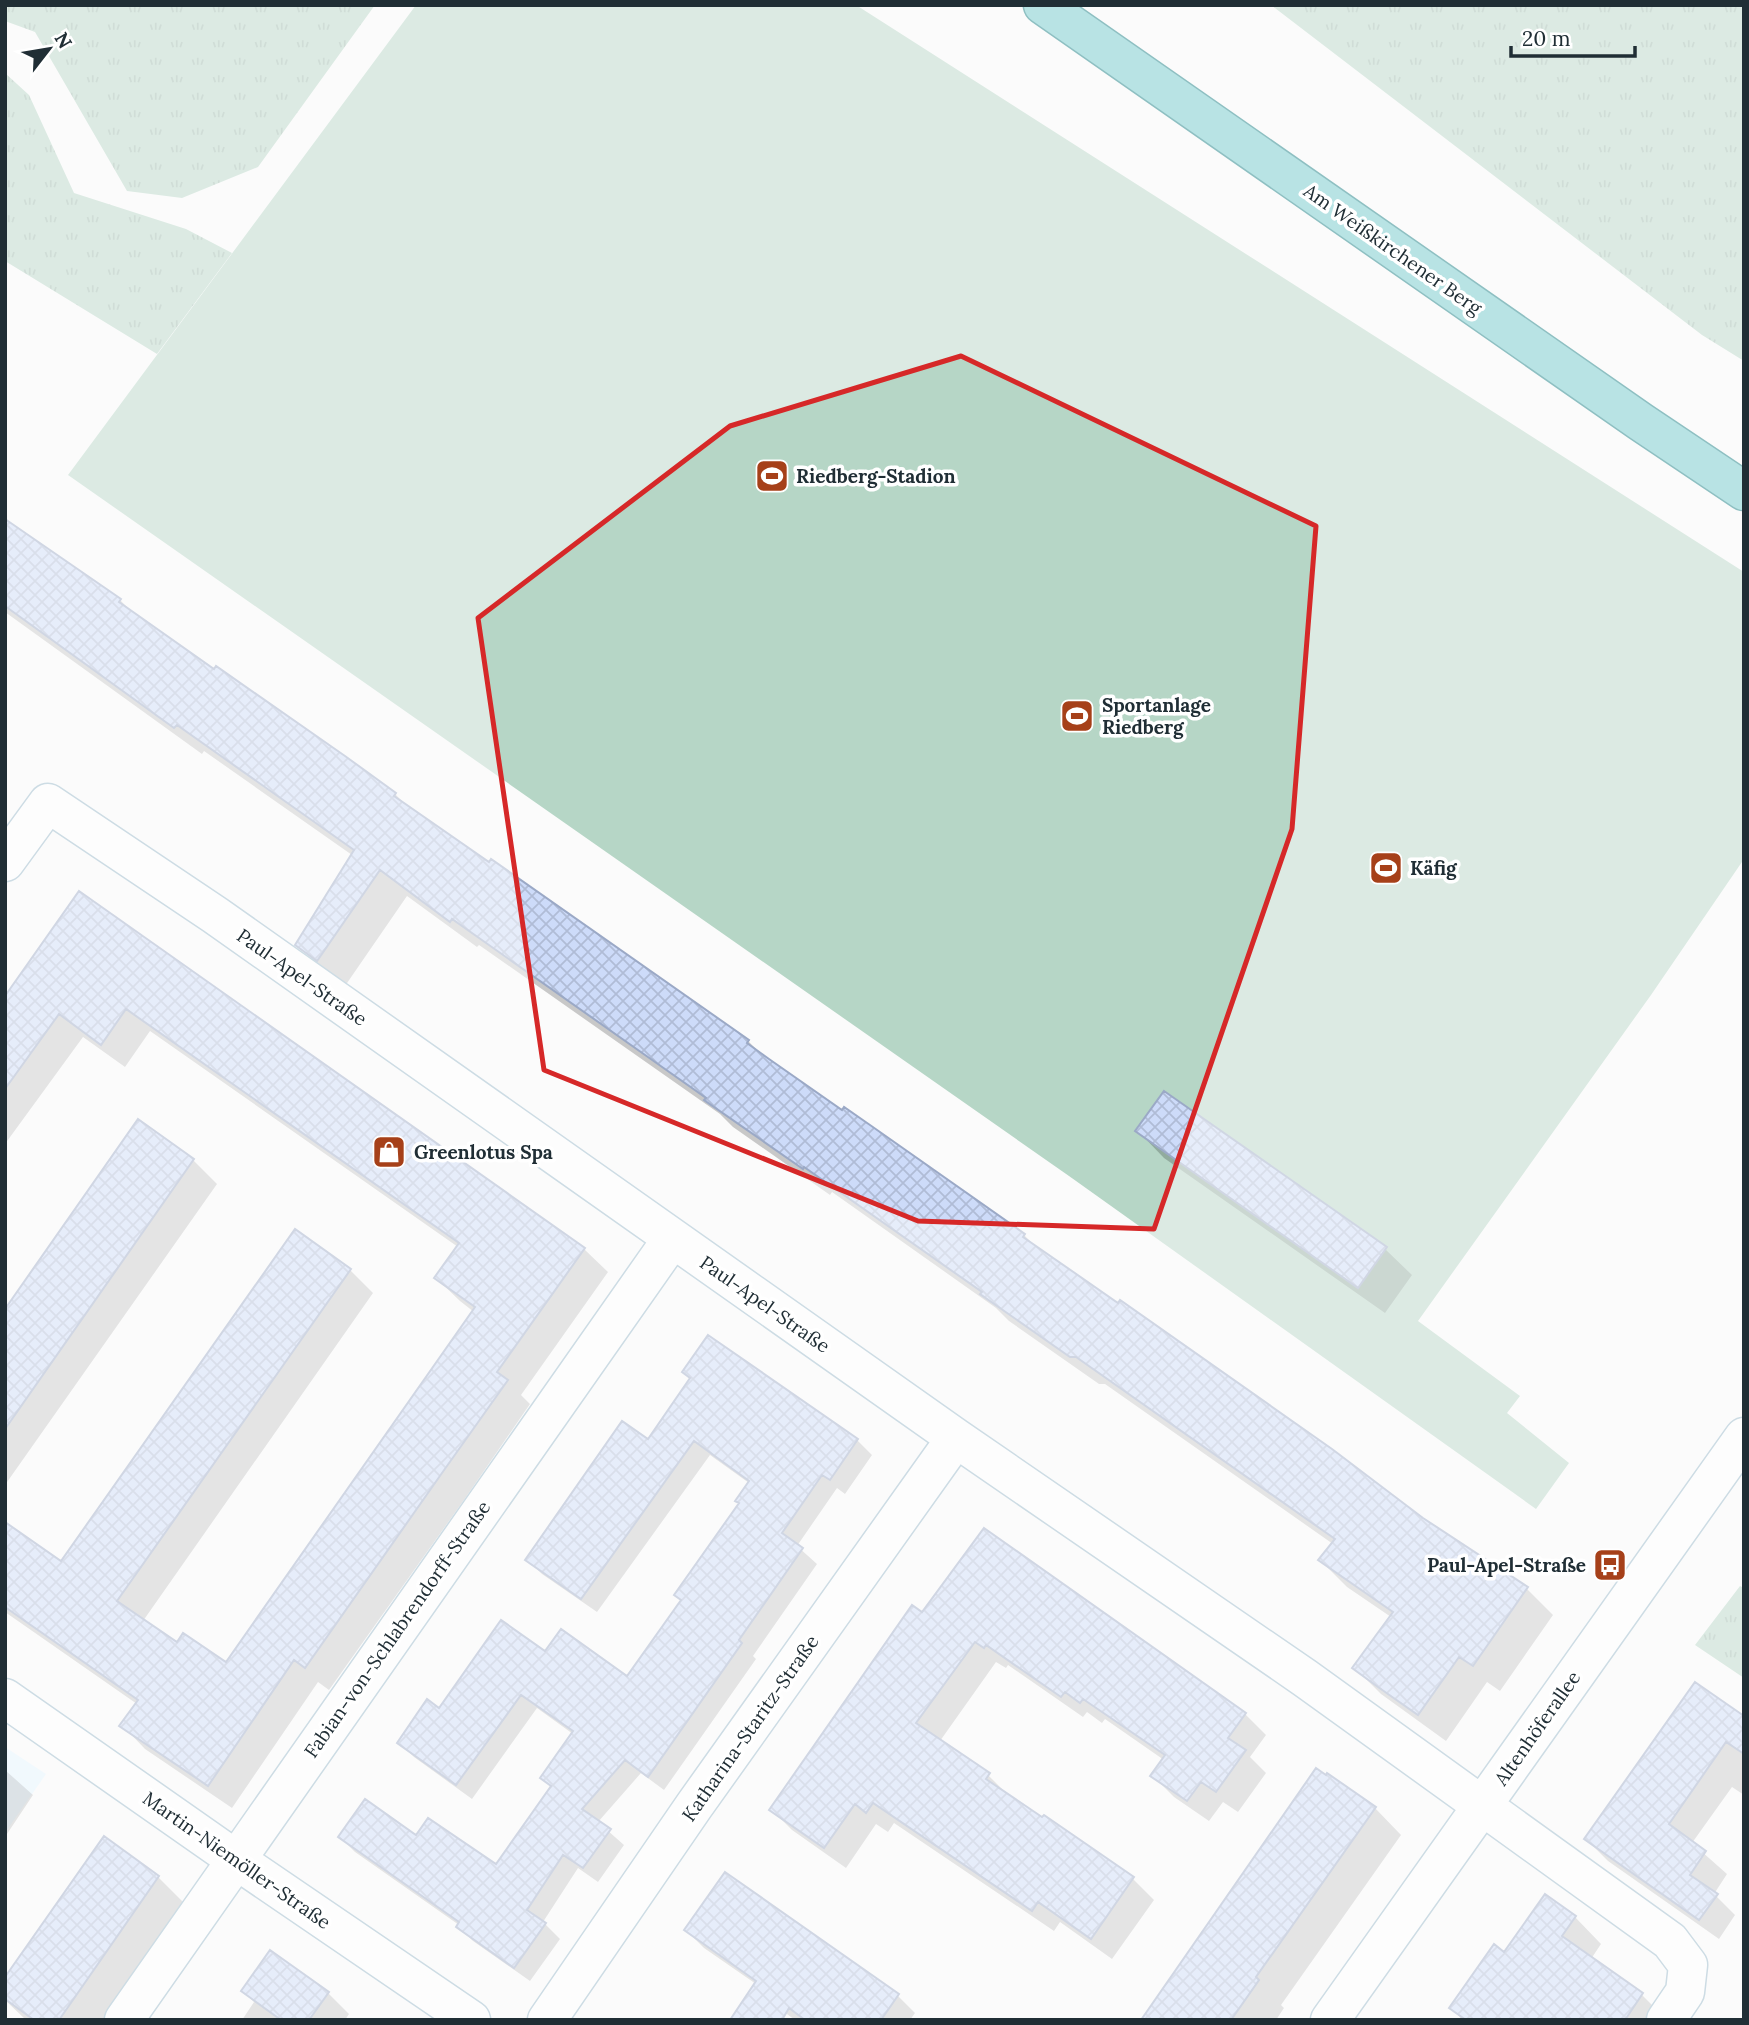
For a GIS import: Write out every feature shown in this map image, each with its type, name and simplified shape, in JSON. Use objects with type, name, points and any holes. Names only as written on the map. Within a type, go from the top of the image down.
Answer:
[{"type":"main road","name":"Am Weißkirchener Berg","points":[[1043,5],[1629,415],[1744,491]]},
{"type":"street","name":"Paul-Apel-Straße","points":[[5,862],[48,803],[215,915],[956,1438],[1305,1678],[1670,1941],[1688,1965],[1685,1992],[1666,2020]]},
{"type":"street","name":"Fabian-von-Schlabrendorff-Straße","points":[[124,2020],[672,1239]]},
{"type":"street","name":"Altenhöferallee","points":[[1330,2020],[1744,1437]]},
{"type":"street","name":"Katharina-Staritz-Straße","points":[[547,2020],[694,1806],[956,1438]]},
{"type":"street","name":"Martin-Niemöller-Straße","points":[[5,1698],[471,2020]]},
{"type":"highlighted area","points":[[961,356],[1316,526],[1292,829],[1154,1229],[918,1221],[544,1070],[478,618],[730,426]]},
{"type":"shaded area","points":[[5,1747],[46,1774],[5,1833]]},
{"type":"green space","points":[[5,5],[375,5],[258,167],[182,198],[127,191],[35,32],[5,21]]},
{"type":"green space","name":"Sportanlage Riedberg","points":[[416,5],[856,5],[1744,572],[1744,859],[1651,995],[1418,1321],[1520,1396],[1507,1413],[1569,1463],[1536,1509],[1069,1176],[68,475]]},
{"type":"green space","points":[[1271,5],[1744,5],[1744,361],[1702,335]]},
{"type":"green space","points":[[5,73],[29,95],[74,193],[186,229],[232,253],[157,354],[5,261]]},
{"type":"green space","points":[[1740,1586],[1744,1588],[1744,1678],[1695,1645]]},
{"type":"building","points":[[5,519],[121,599],[119,602],[214,669],[216,666],[345,756],[396,793],[394,796],[489,862],[491,859],[749,1040],[747,1043],[769,1059],[842,1110],[844,1107],[870,1125],[1025,1234],[1023,1237],[1118,1303],[1120,1300],[1332,1449],[1423,1518],[1528,1587],[1473,1666],[1459,1657],[1418,1715],[1378,1687],[1352,1668],[1393,1612],[1318,1560],[1335,1539],[1076,1357],[1070,1357],[980,1294],[982,1292],[704,1100],[706,1098],[452,919],[450,922],[380,870],[317,961],[295,945],[354,850],[177,725],[174,728],[5,606]]},
{"type":"building","points":[[79,891],[585,1248],[497,1372],[508,1380],[305,1668],[294,1660],[208,1786],[119,1726],[138,1700],[5,1607],[5,1522],[61,1561],[295,1229],[351,1269],[117,1601],[177,1642],[183,1633],[226,1662],[475,1307],[434,1278],[459,1243],[126,1009],[101,1045],[59,1014],[5,1089],[5,996]]},
{"type":"building","points":[[1164,1091],[1387,1247],[1358,1288],[1135,1131]]},
{"type":"building","points":[[138,1119],[194,1159],[5,1429],[5,1309]]},
{"type":"building","points":[[708,1335],[858,1439],[830,1480],[822,1475],[782,1533],[803,1548],[739,1640],[742,1643],[648,1777],[625,1760],[582,1809],[611,1829],[583,1868],[563,1855],[527,1910],[546,1923],[514,1968],[456,1927],[459,1922],[338,1837],[365,1799],[416,1835],[428,1818],[496,1864],[551,1786],[540,1778],[573,1731],[521,1695],[456,1785],[397,1743],[427,1699],[439,1708],[501,1620],[545,1651],[561,1629],[627,1676],[681,1600],[674,1595],[739,1503],[735,1501],[749,1481],[694,1441],[581,1599],[525,1560],[622,1421],[648,1439],[690,1378],[682,1372]]},
{"type":"building","points":[[984,1528],[1246,1713],[1228,1738],[1246,1750],[1216,1792],[1201,1782],[1187,1801],[1150,1776],[1165,1755],[1083,1699],[1080,1703],[1065,1692],[1061,1697],[986,1645],[984,1648],[975,1642],[916,1723],[990,1773],[986,1779],[1134,1877],[1091,1939],[1038,1902],[1032,1911],[873,1803],[866,1813],[855,1804],[824,1848],[769,1810],[912,1605],[922,1612]]},
{"type":"building","points":[[1695,1682],[1744,1716],[1744,1754],[1726,1742],[1669,1824],[1706,1851],[1690,1875],[1718,1894],[1699,1920],[1584,1839]]},
{"type":"building","points":[[1316,1768],[1376,1807],[1256,1977],[1259,1980],[1231,2020],[1141,2020]]},
{"type":"building","points":[[104,1836],[159,1876],[59,2020],[34,2020],[5,1999],[5,1977]]},
{"type":"building","points":[[725,1872],[899,1994],[881,2020],[805,2020],[789,2008],[782,2020],[730,2020],[756,1981],[684,1930]]},
{"type":"building","points":[[1545,1894],[1576,1916],[1562,1936],[1643,1993],[1625,2020],[1466,2020],[1449,2008],[1494,1944],[1504,1952]]},
{"type":"building","points":[[270,1950],[329,1992],[309,2020],[281,2020],[241,1991]]},
{"type":"place","name":"Riedberg-Stadion","points":[[772,476]]},
{"type":"place","name":"Sportanlage Riedberg","points":[[1077,716]]},
{"type":"place","name":"Käfig","points":[[1386,868]]},
{"type":"place","name":"Greenlotus Spa","points":[[389,1152]]},
{"type":"place","name":"Paul-Apel-Straße","points":[[1610,1565]]}]
